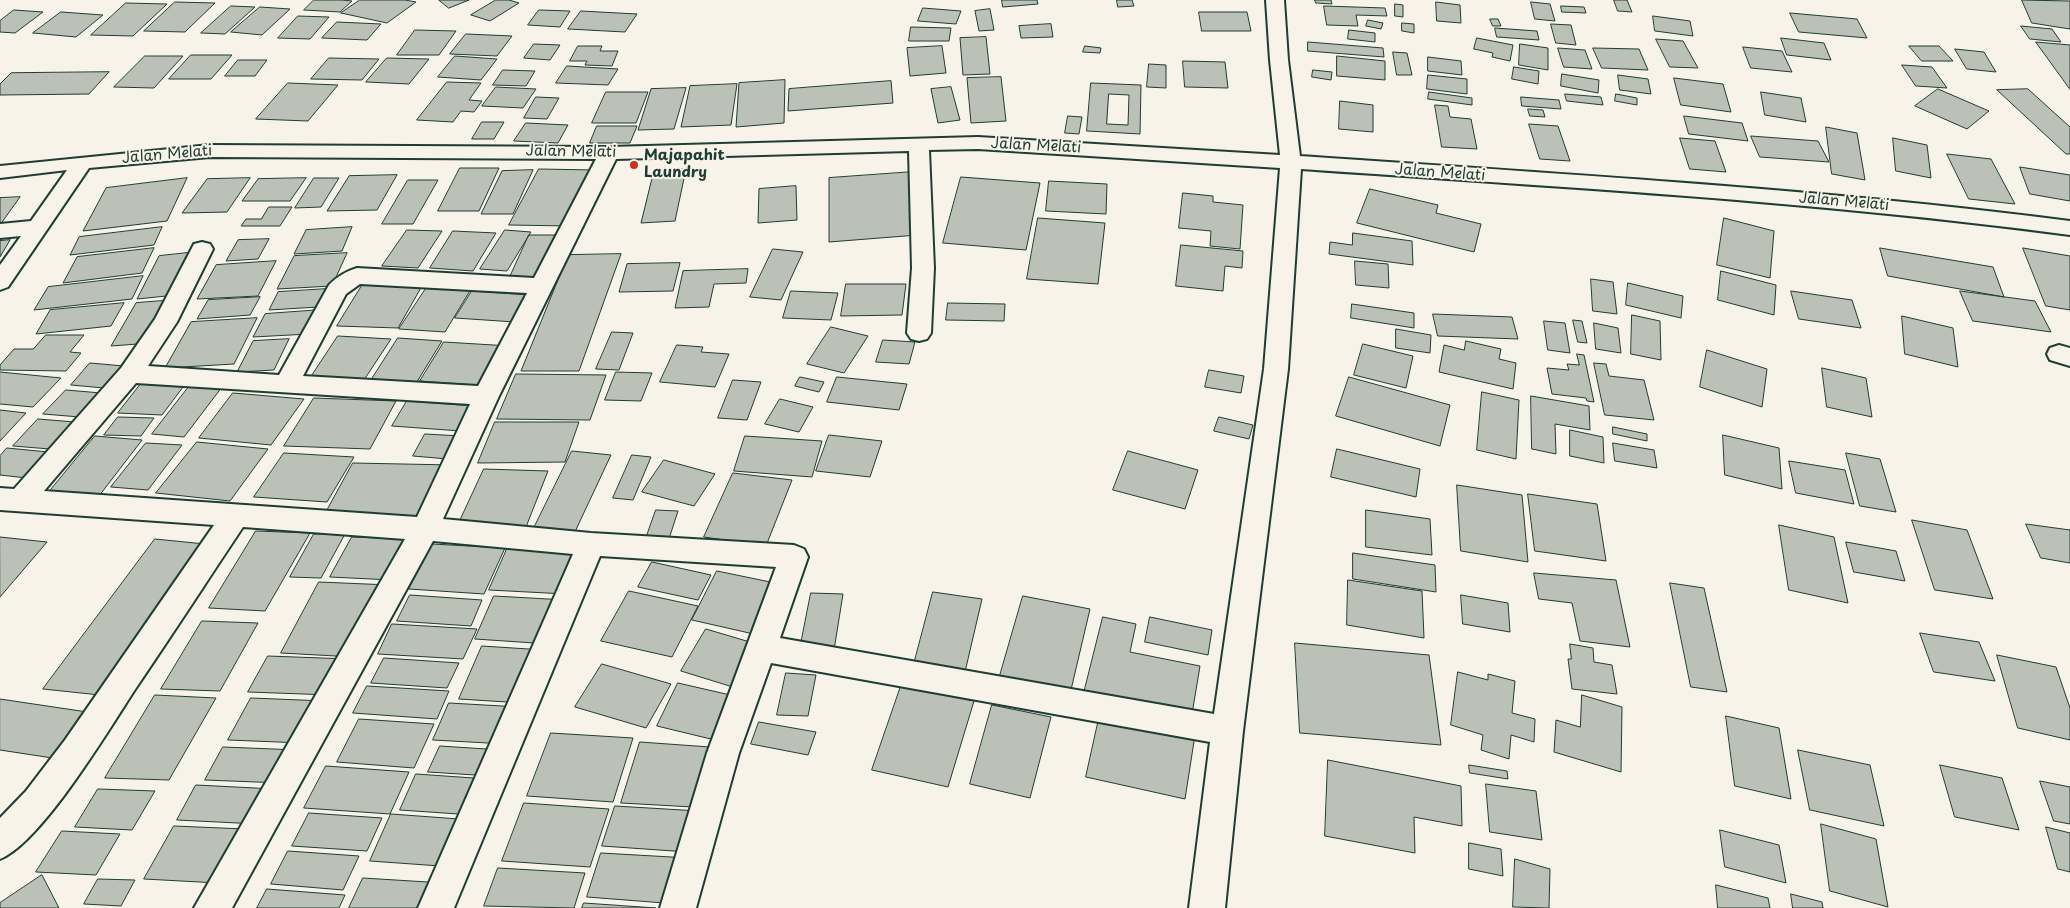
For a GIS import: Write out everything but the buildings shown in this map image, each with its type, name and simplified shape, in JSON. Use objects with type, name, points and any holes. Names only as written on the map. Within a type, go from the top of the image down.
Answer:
[{"type":"street","points":[[1207,908],[1227,731],[1276,369],[1292,163],[1279,60],[1275,0]]},
{"type":"street","points":[[919,333],[923,268],[920,144]]},
{"type":"street","name":"Jalan Melati","points":[[0,172],[83,162],[210,151],[609,153],[920,144],[1050,146],[1821,199],[1957,213],[2070,228]]},
{"type":"street","points":[[212,908],[235,872],[425,529],[486,396],[609,153]]},
{"type":"street","points":[[0,282],[83,162]]},
{"type":"street","points":[[0,231],[38,228]]},
{"type":"street","points":[[11,499],[130,374],[165,322],[202,249]]},
{"type":"street","points":[[286,384],[337,290],[346,281],[357,276],[541,286]]},
{"type":"street","points":[[130,374],[486,396]]},
{"type":"street","points":[[11,499],[425,529],[591,544],[794,557],[723,753],[678,908]]},
{"type":"street","points":[[0,842],[38,802],[76,751],[236,515]]},
{"type":"street","points":[[436,908],[591,544]]},
{"type":"street","points":[[761,648],[1227,731]]},
{"type":"place","name":"Majapahit Laundry","points":[[634,165]]}]
